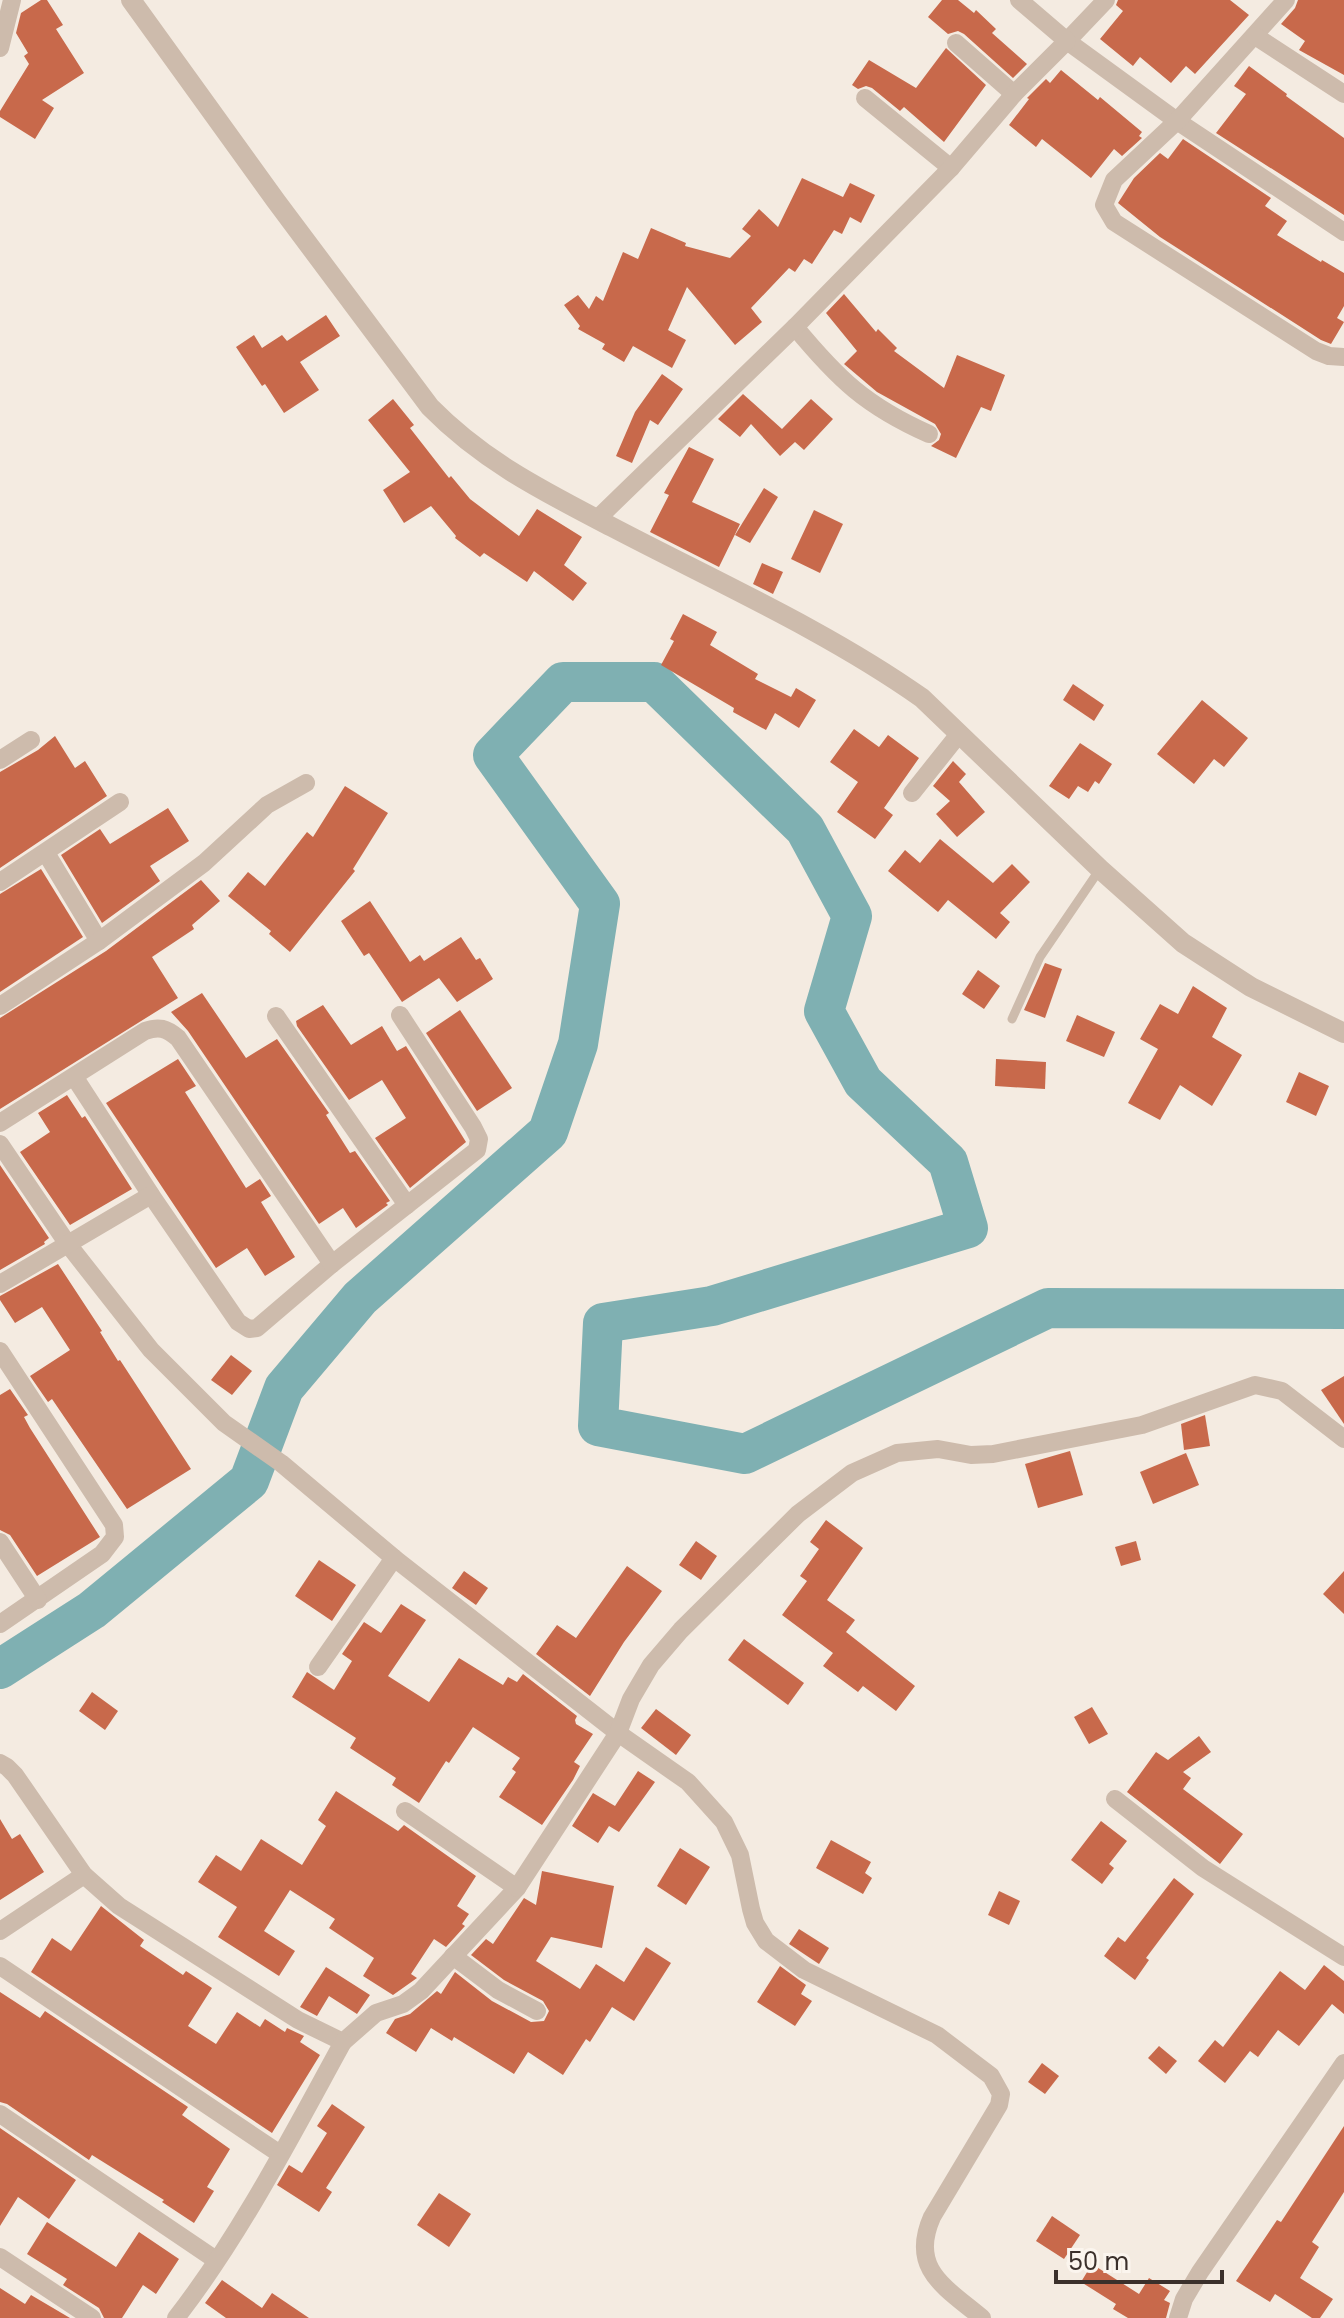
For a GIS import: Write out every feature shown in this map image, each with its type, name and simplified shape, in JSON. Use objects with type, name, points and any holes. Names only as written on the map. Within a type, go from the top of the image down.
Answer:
[{"type":"street","points":[[1,40],[12,0]]},
{"type":"street","points":[[131,0],[430,407],[457,434],[530,484],[893,678],[922,698],[1100,869],[1183,943],[1222,971],[1344,1033]]},
{"type":"street","points":[[1019,0],[1067,41],[1177,121],[1344,232]]},
{"type":"street","points":[[597,519],[795,327],[951,168],[1014,94],[1106,0]]},
{"type":"street","points":[[1286,0],[1177,121],[1114,180],[1104,205],[1114,222],[1316,351],[1344,357]]},
{"type":"street","points":[[1255,36],[1344,94]]},
{"type":"street","points":[[956,43],[1014,94]]},
{"type":"street","points":[[865,98],[951,168]]},
{"type":"street","points":[[795,327],[827,366],[853,391],[891,416],[929,434]]},
{"type":"street","points":[[912,793],[959,734]]},
{"type":"street","points":[[0,760],[31,740]]},
{"type":"street","points":[[0,1006],[99,941],[204,863],[267,805],[306,783]]},
{"type":"street","points":[[0,882],[120,802]]},
{"type":"street","points":[[46,853],[99,941]]},
{"type":"street","points":[[75,1078],[238,1322],[249,1329],[257,1328],[332,1264],[477,1150],[479,1139],[400,1015]]},
{"type":"street","points":[[276,1016],[407,1205]]},
{"type":"street","points":[[0,1123],[145,1031],[157,1027],[168,1030],[178,1038],[332,1264]]},
{"type":"street","points":[[0,1144],[67,1243],[151,1350],[224,1423],[281,1463],[394,1558],[618,1733],[688,1782],[724,1822],[740,1855],[755,1923],[766,1941],[804,1970],[937,2035],[983,2068],[998,2085],[1001,2094],[999,2105],[932,2217],[924,2236],[925,2259],[936,2278],[982,2318]]},
{"type":"street","points":[[0,1284],[151,1195]]},
{"type":"street","points":[[0,1351],[114,1525],[115,1537],[111,1546],[0,1624]]},
{"type":"street","points":[[176,2318],[216,2260],[343,2042],[376,2013],[413,1999],[517,1888],[618,1733],[631,1699],[651,1665],[681,1630],[798,1514],[837,1483],[873,1462],[912,1450],[993,1454],[1142,1425],[1255,1385],[1282,1391],[1344,1439]]},
{"type":"street","points":[[0,1542],[38,1600]]},
{"type":"street","points":[[318,1667],[394,1558]]},
{"type":"street","points":[[0,1763],[15,1775],[84,1875],[119,1906],[298,2020],[343,2042]]},
{"type":"street","points":[[1115,1799],[1203,1868],[1344,1957]]},
{"type":"street","points":[[405,1811],[517,1888]]},
{"type":"street","points":[[0,1931],[84,1875]]},
{"type":"street","points":[[453,1956],[498,1990],[537,2011]]},
{"type":"street","points":[[0,1966],[280,2154]]},
{"type":"street","points":[[1178,2318],[1184,2299],[1200,2272],[1344,2063]]},
{"type":"street","points":[[0,2114],[216,2260]]},
{"type":"street","points":[[0,2257],[92,2318]]},
{"type":"lane","points":[[1012,1019],[1040,957],[1100,869]]},
{"type":"building","points":[[41,0],[47,0],[63,25],[56,29],[84,73],[42,100],[54,108],[35,139],[0,117],[0,111],[29,64],[24,56],[28,53],[16,33],[21,13]]},
{"type":"building","points":[[942,0],[958,0],[974,13],[976,10],[996,29],[992,33],[1027,64],[1013,78],[964,34],[958,31],[948,34],[928,17]]},
{"type":"building","points":[[1118,0],[1230,0],[1249,15],[1195,74],[1186,66],[1171,83],[1140,57],[1133,66],[1100,39],[1123,11],[1116,5]]},
{"type":"building","points":[[1298,0],[1344,0],[1344,75],[1299,50],[1305,41],[1281,24]]},
{"type":"building","points":[[946,48],[986,85],[944,142],[904,107],[900,111],[872,88],[866,86],[858,89],[852,85],[869,60],[916,88]]},
{"type":"building","points":[[1249,66],[1344,138],[1344,215],[1216,133],[1246,94],[1234,86]]},
{"type":"building","points":[[1061,70],[1142,132],[1139,136],[1142,138],[1122,156],[1114,149],[1091,178],[1042,139],[1036,147],[1009,125],[1027,98],[1046,79],[1050,83]]},
{"type":"building","points":[[1183,139],[1271,198],[1265,206],[1287,221],[1277,235],[1344,273],[1344,306],[1337,318],[1344,322],[1331,344],[1160,237],[1118,203],[1134,178],[1160,153],[1168,159]]},
{"type":"building","points":[[802,178],[843,197],[850,183],[875,195],[861,223],[850,217],[842,234],[834,230],[812,264],[804,259],[795,272],[789,268],[751,308],[762,322],[735,345],[687,287],[668,330],[686,340],[672,368],[633,346],[624,362],[602,349],[605,344],[578,329],[580,326],[564,305],[578,295],[589,309],[596,296],[603,301],[623,252],[638,259],[651,228],[686,243],[685,246],[730,258],[751,236],[742,229],[759,209],[778,227]]},
{"type":"building","points":[[844,294],[876,332],[878,329],[897,348],[894,351],[944,388],[957,355],[1005,375],[991,411],[981,407],[956,458],[931,446],[941,434],[935,424],[877,392],[844,364],[857,351],[826,313]]},
{"type":"building","points":[[326,315],[340,336],[300,362],[319,390],[284,413],[236,347],[254,335],[262,348],[282,335],[287,341]]},
{"type":"building","points":[[662,374],[683,389],[658,425],[650,420],[632,463],[616,456],[635,412]]},
{"type":"building","points":[[743,394],[782,429],[811,399],[833,419],[804,450],[795,442],[780,456],[751,424],[740,437],[718,419]]},
{"type":"building","points":[[393,399],[414,425],[410,428],[449,478],[451,476],[470,499],[519,536],[537,509],[582,537],[564,565],[587,583],[573,601],[534,571],[527,582],[484,553],[480,557],[455,538],[431,506],[404,523],[383,490],[410,472],[368,420]]},
{"type":"building","points":[[689,447],[714,459],[692,502],[740,524],[719,567],[650,532],[669,495],[664,493]]},
{"type":"building","points":[[764,488],[778,497],[750,543],[735,535]]},
{"type":"building","points":[[814,510],[843,524],[820,573],[791,559]]},
{"type":"building","points":[[762,563],[783,572],[773,594],[753,584]]},
{"type":"building","points":[[683,614],[717,632],[710,645],[758,674],[755,679],[791,697],[796,688],[816,700],[799,728],[775,713],[766,730],[661,665],[674,641],[670,639]]},
{"type":"building","points":[[1073,684],[1104,705],[1094,721],[1063,700]]},
{"type":"building","points":[[1202,700],[1248,738],[1224,767],[1214,759],[1194,784],[1157,754]]},
{"type":"building","points":[[854,729],[879,747],[888,735],[919,758],[884,808],[893,815],[875,839],[837,812],[858,782],[830,762]]},
{"type":"building","points":[[55,736],[75,768],[85,761],[107,796],[0,868],[0,772],[38,750]]},
{"type":"building","points":[[1080,743],[1112,764],[1099,784],[1095,781],[1088,792],[1078,786],[1069,799],[1049,786]]},
{"type":"building","points":[[953,761],[966,774],[959,782],[985,812],[957,837],[936,814],[950,801],[933,786]]},
{"type":"building","points":[[345,786],[388,813],[353,869],[355,871],[290,952],[269,934],[271,931],[228,896],[248,872],[265,886],[307,832],[313,837]]},
{"type":"building","points":[[168,808],[189,841],[150,866],[160,881],[102,923],[61,855],[100,829],[110,844]]},
{"type":"building","points":[[940,839],[993,883],[1012,864],[1030,882],[1000,913],[1010,922],[996,939],[948,900],[938,912],[888,871],[905,850],[920,863]]},
{"type":"building","points":[[41,869],[83,937],[0,992],[0,894]]},
{"type":"building","points":[[201,880],[220,901],[192,925],[194,929],[152,957],[178,998],[0,1109],[0,1018],[106,951]]},
{"type":"building","points":[[370,901],[410,962],[420,955],[424,961],[461,937],[493,979],[457,1002],[439,978],[402,1002],[369,953],[364,956],[341,921]]},
{"type":"building","points":[[1045,963],[1062,969],[1045,1018],[1024,1010]]},
{"type":"building","points":[[978,970],[1000,986],[984,1009],[962,994]]},
{"type":"building","points":[[1193,986],[1227,1008],[1212,1037],[1242,1055],[1212,1106],[1180,1085],[1160,1120],[1128,1103],[1158,1049],[1140,1039],[1160,1004],[1178,1014]]},
{"type":"building","points":[[202,993],[246,1058],[277,1039],[329,1113],[326,1115],[350,1153],[355,1151],[390,1201],[386,1203],[388,1205],[356,1228],[343,1208],[319,1224],[188,1031],[171,1012]]},
{"type":"building","points":[[323,1005],[351,1045],[382,1026],[397,1051],[406,1046],[466,1142],[410,1188],[375,1138],[406,1118],[382,1080],[349,1100],[297,1026],[296,1021]]},
{"type":"building","points":[[460,1010],[512,1088],[477,1111],[426,1033]]},
{"type":"building","points":[[1077,1015],[1115,1032],[1104,1057],[1066,1041]]},
{"type":"building","points":[[178,1059],[196,1086],[185,1092],[246,1188],[260,1179],[271,1196],[261,1202],[295,1257],[265,1276],[247,1248],[216,1268],[106,1103]]},
{"type":"building","points":[[996,1059],[1046,1062],[1045,1089],[995,1086]]},
{"type":"building","points":[[1299,1072],[1329,1086],[1316,1116],[1286,1102]]},
{"type":"building","points":[[67,1095],[82,1118],[85,1116],[132,1189],[70,1225],[20,1152],[50,1132],[38,1113]]},
{"type":"building","points":[[0,1165],[49,1238],[45,1244],[0,1270]]},
{"type":"building","points":[[58,1264],[118,1361],[191,1469],[127,1509],[52,1399],[48,1402],[30,1376],[70,1350],[42,1307],[15,1323],[0,1300],[0,1296]]},
{"type":"building","points":[[231,1355],[252,1371],[232,1395],[211,1380]]},
{"type":"building","points":[[1344,1376],[1344,1424],[1321,1390]]},
{"type":"building","points":[[10,1389],[28,1415],[24,1417],[30,1428],[100,1537],[37,1576],[10,1535],[0,1530],[0,1395]]},
{"type":"building","points":[[1205,1415],[1210,1446],[1184,1450],[1181,1424]]},
{"type":"building","points":[[1070,1451],[1083,1495],[1038,1508],[1025,1464]]},
{"type":"building","points":[[1186,1453],[1199,1485],[1153,1504],[1140,1472]]},
{"type":"building","points":[[826,1520],[863,1548],[827,1600],[855,1620],[846,1632],[915,1686],[896,1711],[863,1686],[858,1692],[823,1666],[833,1653],[782,1615],[807,1581],[800,1576],[819,1549],[810,1542]]},
{"type":"building","points":[[696,1541],[717,1556],[701,1580],[679,1565]]},
{"type":"building","points":[[1136,1541],[1141,1560],[1121,1566],[1115,1547]]},
{"type":"building","points":[[319,1560],[356,1585],[332,1621],[295,1596]]},
{"type":"building","points":[[627,1566],[662,1591],[624,1642],[590,1696],[536,1654],[557,1625],[576,1638]]},
{"type":"building","points":[[464,1571],[488,1588],[476,1605],[452,1588]]},
{"type":"building","points":[[1344,1571],[1344,1614],[1323,1594]]},
{"type":"building","points":[[401,1604],[426,1620],[388,1676],[429,1702],[459,1658],[503,1685],[508,1677],[517,1682],[523,1674],[577,1716],[576,1724],[593,1734],[574,1762],[580,1766],[573,1780],[542,1825],[499,1797],[516,1772],[512,1769],[520,1758],[473,1727],[419,1803],[392,1785],[396,1778],[350,1748],[356,1738],[292,1697],[307,1672],[334,1690],[352,1661],[342,1654],[364,1622],[381,1633]]},
{"type":"building","points":[[744,1639],[804,1683],[788,1705],[728,1660]]},
{"type":"building","points":[[92,1692],[118,1711],[105,1730],[79,1711]]},
{"type":"building","points":[[1092,1707],[1108,1734],[1089,1744],[1074,1717]]},
{"type":"building","points":[[656,1709],[691,1735],[676,1755],[641,1728]]},
{"type":"building","points":[[1199,1736],[1211,1752],[1183,1772],[1191,1778],[1183,1789],[1243,1834],[1220,1864],[1127,1792],[1156,1752],[1168,1760]]},
{"type":"building","points":[[638,1771],[655,1782],[619,1832],[609,1826],[598,1843],[572,1826],[593,1793],[615,1806]]},
{"type":"building","points":[[336,1791],[398,1831],[404,1825],[476,1876],[457,1906],[469,1914],[462,1924],[465,1926],[446,1947],[434,1939],[411,1974],[417,1978],[393,1995],[363,1976],[374,1958],[329,1928],[335,1919],[290,1890],[264,1931],[295,1951],[279,1976],[218,1937],[237,1907],[198,1882],[216,1855],[241,1871],[261,1839],[302,1865],[326,1826],[318,1820]]},
{"type":"building","points":[[0,1819],[12,1839],[20,1834],[44,1872],[0,1900]]},
{"type":"building","points":[[1101,1821],[1127,1841],[1109,1864],[1114,1868],[1102,1884],[1071,1860]]},
{"type":"building","points":[[831,1840],[871,1862],[865,1873],[872,1878],[863,1894],[816,1868]]},
{"type":"building","points":[[680,1848],[710,1867],[686,1905],[657,1886]]},
{"type":"building","points":[[542,1871],[614,1886],[602,1948],[551,1937],[536,1961],[580,1989],[596,1964],[624,1982],[646,1947],[671,1963],[634,2021],[612,2007],[590,2042],[586,2039],[563,2075],[528,2052],[514,2074],[454,2037],[452,2041],[431,2028],[416,2052],[386,2033],[395,2019],[410,2014],[437,1991],[441,1994],[455,1972],[492,2001],[531,2022],[544,2021],[549,2011],[543,2001],[504,1980],[471,1955],[486,1939],[493,1944],[524,1898],[536,1905]]},
{"type":"building","points":[[1174,1878],[1194,1894],[1146,1958],[1149,1960],[1135,1980],[1104,1956],[1118,1937],[1125,1942]]},
{"type":"building","points":[[999,1891],[1020,1901],[1009,1925],[988,1915]]},
{"type":"building","points":[[101,1906],[144,1940],[140,1946],[183,1975],[186,1971],[212,1988],[188,2026],[216,2044],[237,2012],[260,2027],[265,2019],[285,2032],[287,2028],[304,2036],[300,2042],[320,2055],[272,2133],[31,1972],[52,1938],[71,1951]]},
{"type":"building","points":[[799,1929],[829,1948],[819,1964],[789,1944]]},
{"type":"building","points":[[1324,1965],[1344,1981],[1344,2014],[1332,2004],[1299,2046],[1278,2030],[1258,2057],[1250,2051],[1225,2083],[1198,2061],[1215,2040],[1223,2047],[1280,1971],[1305,1990]]},
{"type":"building","points":[[780,1966],[806,1985],[801,1994],[812,2001],[795,2026],[757,2002]]},
{"type":"building","points":[[326,1967],[370,1995],[357,2014],[329,1996],[317,2016],[300,2007]]},
{"type":"building","points":[[0,1992],[40,2018],[45,2011],[188,2107],[182,2115],[230,2149],[207,2187],[214,2191],[194,2223],[162,2202],[164,2200],[92,2155],[89,2160],[0,2102]]},
{"type":"building","points":[[1159,2046],[1177,2061],[1166,2074],[1148,2058]]},
{"type":"building","points":[[1042,2063],[1059,2076],[1045,2094],[1028,2082]]},
{"type":"building","points":[[332,2104],[365,2127],[326,2188],[332,2192],[319,2212],[277,2185],[289,2165],[302,2173],[327,2133],[317,2126]]},
{"type":"building","points":[[1344,2126],[1344,2192],[1312,2242],[1319,2247],[1300,2278],[1333,2299],[1320,2318],[1312,2318],[1275,2294],[1270,2302],[1236,2281],[1277,2220],[1281,2222]]},
{"type":"building","points":[[0,2128],[76,2180],[49,2219],[18,2197],[0,2226]]},
{"type":"building","points":[[439,2193],[471,2214],[449,2247],[417,2225]]},
{"type":"building","points":[[1052,2216],[1080,2235],[1064,2259],[1036,2241]]},
{"type":"building","points":[[47,2222],[116,2267],[139,2232],[179,2259],[156,2294],[143,2285],[122,2318],[104,2318],[99,2308],[63,2285],[67,2279],[27,2254]]},
{"type":"building","points":[[1092,2264],[1139,2294],[1149,2278],[1170,2291],[1164,2300],[1170,2303],[1166,2318],[1128,2318],[1113,2309],[1116,2304],[1081,2282]]},
{"type":"building","points":[[222,2280],[262,2308],[272,2293],[309,2318],[226,2318],[205,2303]]},
{"type":"building","points":[[0,2288],[25,2304],[31,2295],[70,2318],[0,2318]]},
{"type":"waterway","points":[[0,1669],[92,1610],[249,1481],[284,1388],[360,1298],[548,1132],[578,1044],[600,904],[493,755],[563,682],[654,682],[805,829],[852,916],[824,1011],[863,1082],[948,1162],[968,1228],[712,1306],[603,1323],[598,1426],[745,1454],[1048,1308],[1344,1309]]}]
